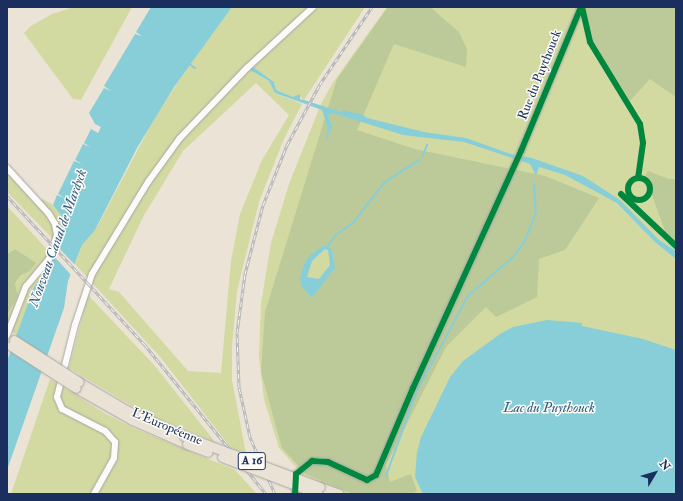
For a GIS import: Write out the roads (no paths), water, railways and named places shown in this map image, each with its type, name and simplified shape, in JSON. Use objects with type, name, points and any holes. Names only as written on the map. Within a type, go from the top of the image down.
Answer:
[{"type":"highway","name":"L'Européenne","points":[[7,335],[77,385]]},
{"type":"highway","name":"L'Européenne","points":[[7,343],[77,385],[186,440],[319,491],[339,494]]},
{"type":"street","points":[[94,494],[114,458],[115,442],[105,431],[62,409],[57,397],[74,328],[92,274],[148,182],[180,138],[247,68],[313,7]]},
{"type":"street","name":"Rue du Puythouck","points":[[294,494],[296,474],[312,461],[328,462],[367,480],[376,475],[417,378],[520,152],[581,7]]},
{"type":"street","points":[[7,168],[33,195],[54,222],[57,240],[47,261],[27,284],[7,335]]},
{"type":"water","points":[[151,7],[232,7],[174,87],[137,148],[95,230],[82,245],[68,281],[64,308],[7,470],[7,361],[34,287],[45,273],[59,239],[63,218],[53,205],[57,195],[65,198],[58,194],[74,161],[82,164],[75,160],[83,144],[90,147],[84,143],[91,129],[98,133],[101,127],[95,124],[89,113],[104,88],[111,91],[104,86],[135,34],[142,36],[136,32]]},
{"type":"water","points":[[253,67],[274,82],[276,90],[293,97],[300,94],[300,99],[342,112],[343,110],[363,115],[367,118],[424,132],[466,138],[511,154],[532,158],[583,176],[620,200],[659,240],[676,251],[676,259],[656,243],[617,203],[565,175],[539,167],[536,176],[530,164],[464,142],[403,135],[333,113],[328,115],[332,127],[331,130],[328,129],[322,110],[275,93],[269,81],[250,70]]},
{"type":"water","points":[[324,245],[332,248],[335,268],[312,298],[302,287],[300,279],[304,264],[310,255]],"holes":[[[325,249],[328,250],[330,265],[319,279],[307,277],[312,261]]]},
{"type":"water","name":"Lac du Puythouck","points":[[547,320],[582,323],[582,326],[643,339],[676,350],[676,494],[423,494],[415,477],[417,452],[421,437],[450,377],[463,361],[500,334],[513,327]]},
{"type":"waterway","points":[[189,63],[195,68]]},
{"type":"waterway","points":[[327,138],[329,130]]},
{"type":"waterway","points":[[422,157],[427,145]]},
{"type":"waterway","points":[[328,246],[337,234],[354,222],[384,183],[419,160]]},
{"type":"waterway","points":[[386,476],[417,391],[468,296],[512,258],[524,243],[536,213],[534,184]]},
{"type":"railway","points":[[275,494],[250,437],[239,387],[237,333],[245,274],[263,205],[287,145],[320,84],[372,7]]},
{"type":"railway","points":[[7,196],[145,345],[266,494]]},
{"type":"water label","name":"Nouveau Canal de Mardyck","points":[[58,238]]}]
